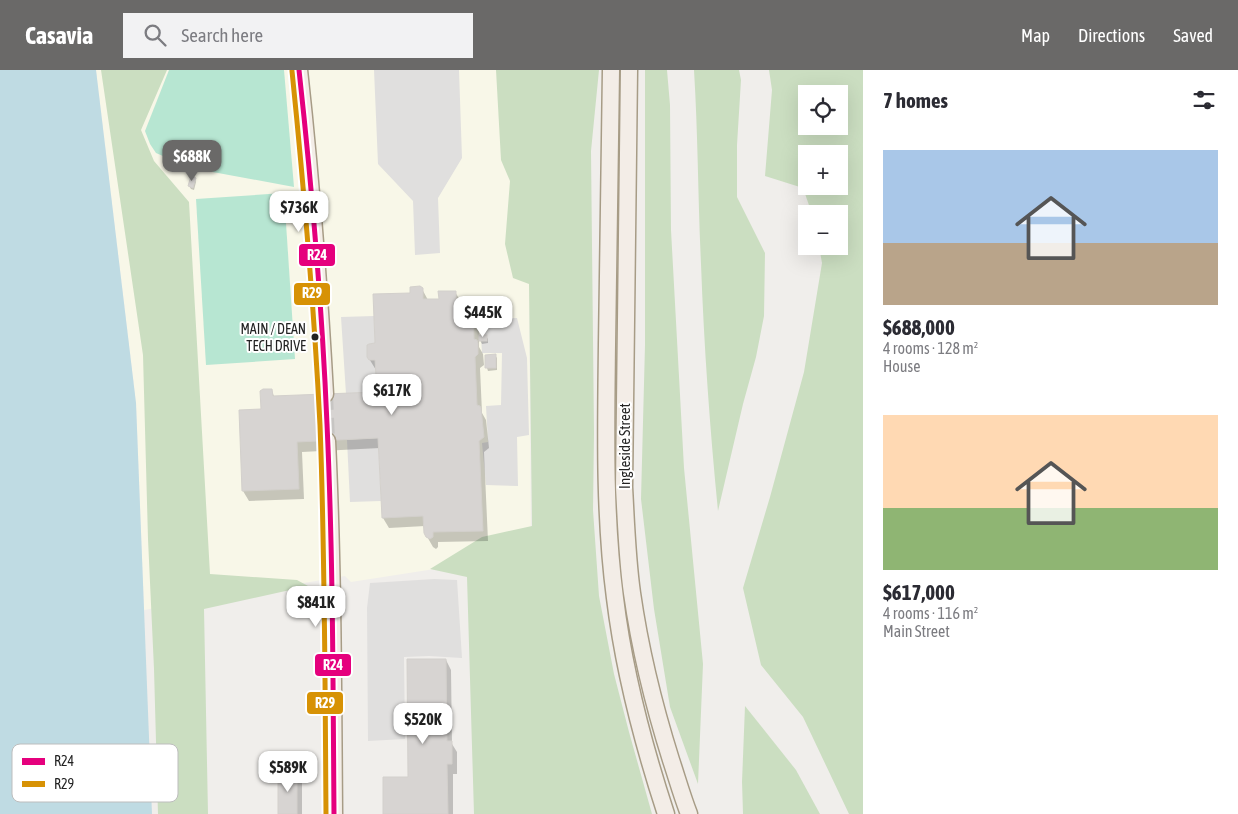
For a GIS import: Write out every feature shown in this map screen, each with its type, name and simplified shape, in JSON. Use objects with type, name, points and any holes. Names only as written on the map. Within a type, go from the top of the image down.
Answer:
[{"type":"main road","points":[[298,70],[305,123],[320,304],[325,394]]},
{"type":"main road","name":"Ingleside Street","points":[[611,70],[606,423],[610,551],[615,599],[630,688],[641,733],[666,814]]},
{"type":"main road","name":"Ingleside Street","points":[[629,70],[624,478],[627,543],[632,592],[641,644],[666,743],[689,814]]},
{"type":"main road","points":[[327,441],[332,621],[334,814]]},
{"type":"shaded area","points":[[96,70],[589,70],[529,276],[531,554],[351,582],[345,576],[144,610],[136,403]]},
{"type":"shaded area","points":[[374,70],[459,70],[462,158],[438,198],[440,253],[415,255],[413,201],[378,164]]},
{"type":"shaded area","points":[[374,316],[375,343],[367,345],[367,357],[369,360],[375,360],[377,392],[346,394],[341,317]]},
{"type":"shaded area","points":[[517,318],[527,358],[529,435],[517,437],[518,486],[486,485],[482,443],[488,442],[486,406],[501,405],[502,353],[482,353],[480,319]]},
{"type":"shaded area","points":[[378,438],[381,501],[350,502],[347,440]]},
{"type":"shaded area","points":[[434,579],[457,580],[462,658],[404,657],[405,739],[368,741],[367,608],[370,583]]},
{"type":"green space","points":[[101,70],[167,70],[141,130],[154,161],[189,202],[210,574],[297,580],[308,586],[204,609],[208,814],[158,814],[158,802],[178,802],[178,744],[156,744],[143,355]]},
{"type":"green space","points":[[169,70],[284,70],[294,187],[191,168],[156,153],[145,131]]},
{"type":"green space","points":[[496,70],[599,70],[591,151],[593,510],[599,596],[614,674],[652,814],[474,814],[467,577],[430,569],[482,537],[532,526],[529,284],[513,278],[505,244],[510,181],[501,160]]},
{"type":"green space","points":[[645,70],[667,70],[670,105],[671,230],[684,468],[703,664],[698,784],[670,707],[654,609],[641,499],[645,345]]},
{"type":"green space","points":[[694,70],[739,70],[741,80],[737,145],[737,197],[765,253],[764,316],[756,357],[718,511],[704,326]]},
{"type":"green space","points":[[769,70],[863,70],[863,814],[849,814],[803,717],[761,665],[743,588],[804,372],[822,263],[821,255],[848,255],[848,205],[809,205],[805,195],[848,195],[848,145],[798,145],[798,186],[765,176],[772,90]]},
{"type":"green space","points":[[284,193],[295,359],[206,365],[196,199]]},
{"type":"green space","points":[[745,706],[796,770],[820,814],[743,814],[742,782]]},
{"type":"water","points":[[0,70],[96,70],[136,403],[149,744],[12,744],[12,802],[152,802],[152,814],[0,814]]},
{"type":"building","points":[[191,176],[196,178],[193,188],[188,186]]},
{"type":"building","points":[[420,286],[423,288],[423,299],[439,299],[438,291],[456,291],[456,299],[473,299],[474,339],[478,343],[478,354],[475,357],[477,405],[481,408],[484,437],[479,441],[483,531],[433,532],[433,537],[430,539],[424,533],[423,516],[382,518],[378,438],[297,442],[299,489],[242,491],[239,410],[261,409],[260,391],[263,389],[272,389],[273,396],[377,392],[375,360],[369,360],[367,357],[367,345],[375,343],[373,294],[410,293],[410,287]]},
{"type":"building","points":[[479,335],[487,335],[487,341],[479,341]]},
{"type":"building","points":[[496,354],[496,368],[485,368],[485,355]]},
{"type":"building","points":[[407,659],[446,659],[447,741],[452,741],[452,764],[447,764],[448,814],[383,814],[383,777],[408,777]]},
{"type":"building","points":[[278,772],[297,772],[297,814],[278,814]]},
{"type":"tunnel","points":[[325,394],[327,441]]},
{"type":"transit line","name":"R24","points":[[299,70],[316,247],[327,424],[332,570],[334,814]]},
{"type":"transit line","name":"R29","points":[[292,71],[301,159],[320,425],[324,570],[326,814]]},
{"type":"place","name":"MAIN / DEAN TECH DRIVE","points":[[315,337]]}]
